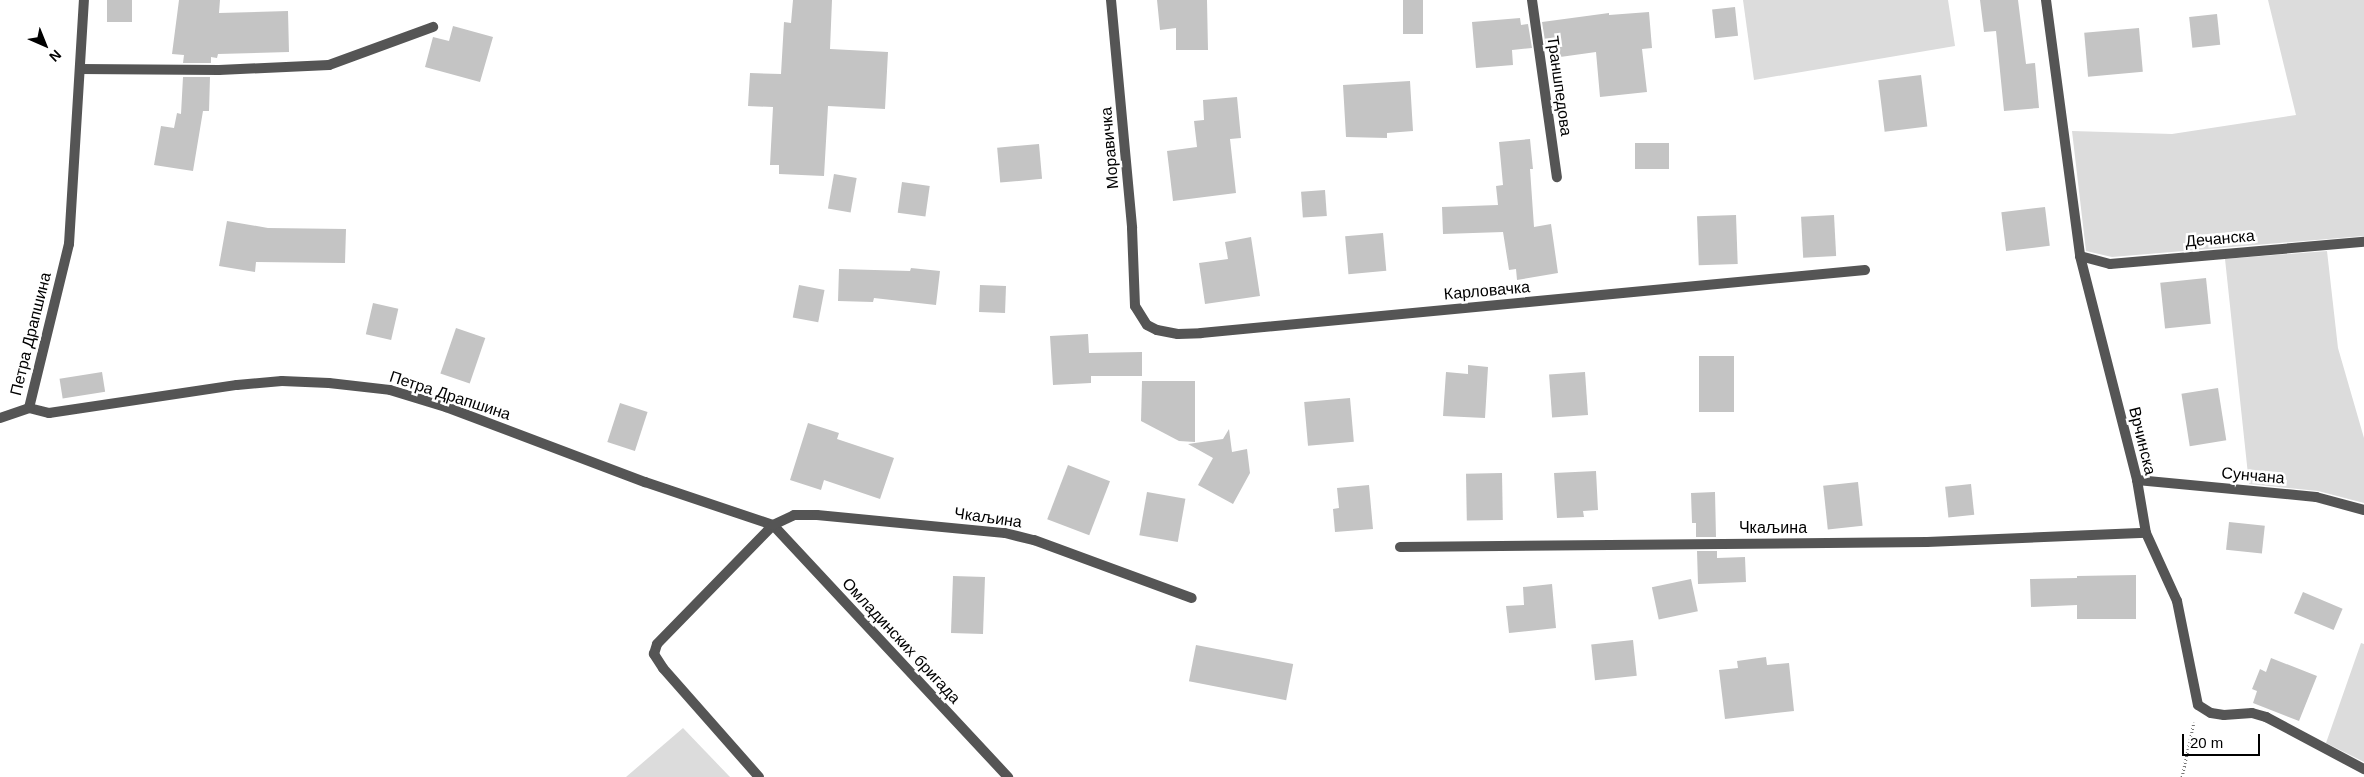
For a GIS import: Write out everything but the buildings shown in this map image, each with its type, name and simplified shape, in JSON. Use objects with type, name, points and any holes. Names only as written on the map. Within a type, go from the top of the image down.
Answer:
[{"type":"street","name":"Петра Драпшина","points":[[84,0],[69,244],[29,408],[49,413],[237,385],[282,381],[329,383],[390,390],[446,407],[645,482],[773,525]]},
{"type":"street","name":"Моравичка","points":[[1111,0],[1132,228],[1134,294]]},
{"type":"street","name":"Траншпедова","points":[[1532,0],[1557,177]]},
{"type":"street","name":"Врчинска","points":[[2046,0],[2080,256],[2137,480],[2146,533],[2177,601],[2198,705]]},
{"type":"street","points":[[80,69],[219,70],[329,65],[433,27]]},
{"type":"street","name":"Дечанска","points":[[2080,256],[2110,264],[2364,242]]},
{"type":"street","name":"Карловачка","points":[[1134,294],[1135,306],[1147,325],[1157,330],[1178,334],[1865,270]]},
{"type":"street","points":[[0,418],[29,408]]},
{"type":"street","name":"Сунчана","points":[[2137,480],[2316,497],[2364,510]]},
{"type":"street","name":"Чкаљина","points":[[773,525],[794,515],[817,515],[1005,533],[1034,540],[1192,598]]},
{"type":"street","points":[[759,777],[663,668],[654,654],[657,644],[773,525]]},
{"type":"street","name":"Омладинских бригада","points":[[773,525],[1008,777]]},
{"type":"street","name":"Чкаљина","points":[[1400,547],[1927,542],[2146,533]]},
{"type":"street","points":[[2198,705],[2211,713],[2224,715],[2252,713],[2266,718],[2364,769]]},
{"type":"path","points":[[2182,777],[2198,705]]},
{"type":"shaded area","points":[[1743,0],[1948,0],[1955,46],[1754,80]]},
{"type":"shaded area","points":[[2268,0],[2364,0],[2364,236],[2112,257],[2086,251],[2072,131],[2172,134],[2296,115]]},
{"type":"shaded area","points":[[2327,251],[2338,348],[2364,438],[2364,503],[2318,491],[2249,484],[2225,259]]},
{"type":"shaded area","points":[[2361,643],[2364,644],[2364,762],[2326,743]]},
{"type":"shaded area","points":[[683,728],[730,777],[626,777]]}]
